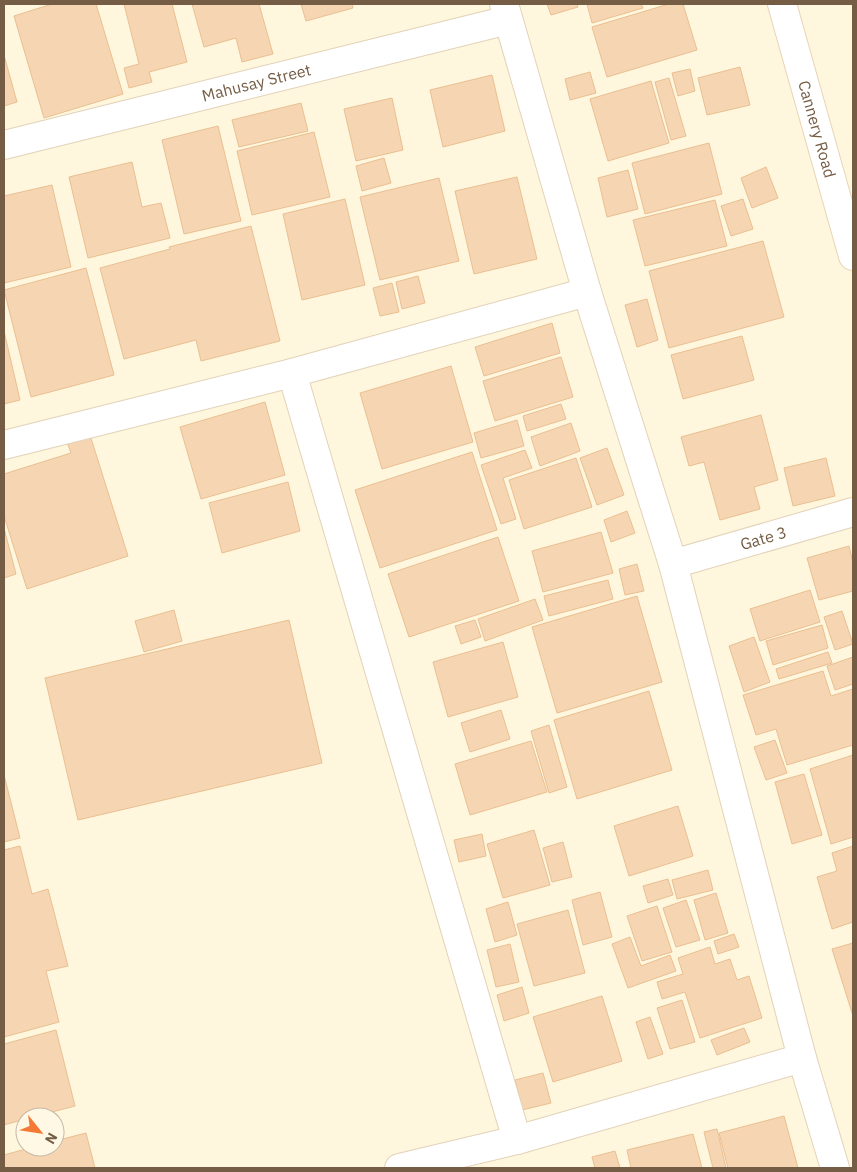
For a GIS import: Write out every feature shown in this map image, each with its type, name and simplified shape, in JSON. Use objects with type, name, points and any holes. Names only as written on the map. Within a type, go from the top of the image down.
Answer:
[{"type":"street","name":"Cannery Road","points":[[782,4],[846,199],[853,256]]},
{"type":"street","name":"Mahusay Street","points":[[4,145],[506,12]]},
{"type":"street","points":[[506,12],[587,292],[673,564],[802,1058],[835,1168]]},
{"type":"street","points":[[4,445],[292,373],[587,292]]},
{"type":"street","points":[[292,373],[517,1140]]},
{"type":"street","name":"Gate 3","points":[[673,564],[853,512]]},
{"type":"street","points":[[399,1168],[517,1140],[802,1058]]},
{"type":"building","points":[[52,4],[96,4],[123,94],[44,118],[14,16]]},
{"type":"building","points":[[124,4],[172,4],[187,62],[149,72],[152,82],[129,88],[124,68],[139,64]]},
{"type":"building","points":[[192,4],[259,4],[273,54],[242,62],[236,38],[204,47]]},
{"type":"building","points":[[301,4],[352,4],[353,8],[306,21]]},
{"type":"building","points":[[547,4],[577,4],[578,7],[551,15]]},
{"type":"building","points":[[587,4],[641,4],[643,8],[592,23]]},
{"type":"building","points":[[669,4],[683,4],[697,50],[607,77],[592,27]]},
{"type":"building","points":[[4,55],[17,102],[4,106]]},
{"type":"building","points":[[740,67],[750,105],[707,115],[698,78]]},
{"type":"building","points":[[690,69],[695,91],[678,96],[672,73]]},
{"type":"building","points":[[590,72],[596,93],[570,100],[565,79]]},
{"type":"building","points":[[492,75],[505,131],[443,147],[430,90]]},
{"type":"building","points":[[669,78],[686,136],[671,140],[655,82]]},
{"type":"building","points":[[651,81],[669,143],[608,161],[590,99]]},
{"type":"building","points":[[392,98],[403,150],[356,161],[344,109]]},
{"type":"building","points":[[301,103],[308,131],[239,147],[232,120]]},
{"type":"building","points":[[218,126],[241,221],[184,234],[162,140]]},
{"type":"building","points":[[314,132],[330,197],[252,215],[237,151]]},
{"type":"building","points":[[709,143],[722,194],[645,214],[632,163]]},
{"type":"building","points":[[384,158],[391,183],[362,191],[356,166]]},
{"type":"building","points":[[132,162],[142,207],[161,203],[170,238],[88,258],[69,177]]},
{"type":"building","points":[[766,167],[778,198],[752,208],[741,178]]},
{"type":"building","points":[[628,170],[638,209],[607,217],[598,178]]},
{"type":"building","points":[[517,177],[537,259],[474,274],[455,191]]},
{"type":"building","points":[[439,178],[459,261],[380,280],[360,197]]},
{"type":"building","points":[[52,185],[71,267],[4,283],[4,196]]},
{"type":"building","points":[[345,199],[365,285],[302,300],[283,214]]},
{"type":"building","points":[[743,199],[753,229],[731,236],[721,206]]},
{"type":"building","points":[[715,200],[727,246],[645,266],[633,220]]},
{"type":"building","points":[[251,226],[280,341],[201,361],[196,340],[124,359],[100,268],[170,249],[169,247]]},
{"type":"building","points":[[763,241],[784,317],[669,348],[649,271]]},
{"type":"building","points":[[86,268],[114,375],[31,397],[4,290]]},
{"type":"building","points":[[418,276],[425,303],[402,309],[396,282]]},
{"type":"building","points":[[392,283],[399,312],[380,316],[373,288]]},
{"type":"building","points":[[647,299],[658,340],[637,347],[625,305]]},
{"type":"building","points":[[552,323],[560,353],[484,376],[475,347]]},
{"type":"building","points":[[4,331],[20,400],[4,404]]},
{"type":"building","points":[[742,336],[754,380],[683,399],[671,355]]},
{"type":"building","points":[[561,357],[573,397],[495,421],[483,381]]},
{"type":"building","points":[[451,366],[473,442],[382,469],[360,393]]},
{"type":"building","points":[[265,402],[285,475],[201,499],[180,427]]},
{"type":"building","points":[[561,404],[566,419],[527,431],[523,416]]},
{"type":"building","points":[[761,415],[778,480],[754,487],[760,509],[720,520],[704,462],[689,466],[681,437]]},
{"type":"building","points":[[517,420],[524,446],[481,458],[474,433]]},
{"type":"building","points":[[571,423],[580,451],[540,466],[531,437]]},
{"type":"building","points":[[90,435],[128,556],[27,589],[4,516],[4,474],[71,453],[67,442]]},
{"type":"building","points":[[607,448],[624,495],[597,505],[580,458]]},
{"type":"building","points":[[525,450],[532,468],[503,478],[516,519],[501,524],[481,465]]},
{"type":"building","points":[[472,452],[497,530],[380,568],[355,490]]},
{"type":"building","points":[[576,458],[592,507],[524,529],[509,480]]},
{"type":"building","points":[[826,458],[835,496],[793,506],[784,468]]},
{"type":"building","points":[[288,482],[300,531],[222,553],[209,503]]},
{"type":"building","points":[[627,511],[635,533],[611,542],[604,520]]},
{"type":"building","points":[[4,528],[16,574],[4,578]]},
{"type":"building","points":[[601,532],[613,573],[543,592],[532,551]]},
{"type":"building","points":[[498,537],[519,601],[409,637],[388,574]]},
{"type":"building","points":[[849,546],[853,563],[853,591],[819,600],[807,558]]},
{"type":"building","points":[[637,564],[644,591],[625,595],[619,569]]},
{"type":"building","points":[[608,580],[613,599],[549,616],[544,596]]},
{"type":"building","points":[[810,590],[820,622],[760,641],[750,609]]},
{"type":"building","points":[[637,596],[662,682],[557,713],[532,627]]},
{"type":"building","points":[[535,599],[543,620],[485,641],[478,619]]},
{"type":"building","points":[[174,610],[182,641],[144,652],[135,621]]},
{"type":"building","points":[[842,611],[853,644],[835,650],[824,617]]},
{"type":"building","points":[[289,620],[322,763],[78,820],[45,678]]},
{"type":"building","points":[[475,620],[481,637],[461,644],[455,626]]},
{"type":"building","points":[[822,625],[828,648],[773,665],[766,641]]},
{"type":"building","points":[[754,637],[770,682],[744,692],[729,646]]},
{"type":"building","points":[[503,642],[518,697],[448,717],[433,662]]},
{"type":"building","points":[[828,652],[832,663],[779,679],[776,669]]},
{"type":"building","points":[[853,657],[853,684],[835,690],[827,666]]},
{"type":"building","points":[[823,671],[831,696],[853,689],[853,745],[787,765],[776,729],[756,735],[743,695]]},
{"type":"building","points":[[649,691],[672,770],[577,799],[554,720]]},
{"type":"building","points":[[501,710],[510,739],[470,752],[461,723]]},
{"type":"building","points":[[549,725],[567,787],[549,793],[531,731]]},
{"type":"building","points":[[775,740],[787,773],[766,780],[754,747]]},
{"type":"building","points":[[531,741],[547,792],[470,815],[455,764]]},
{"type":"building","points":[[853,755],[853,837],[831,844],[810,769]]},
{"type":"building","points":[[804,774],[822,835],[792,844],[775,782]]},
{"type":"building","points":[[4,775],[20,838],[4,842]]},
{"type":"building","points":[[678,806],[693,856],[629,876],[614,826]]},
{"type":"building","points":[[534,830],[550,885],[503,898],[487,844]]},
{"type":"building","points":[[482,834],[486,856],[459,862],[454,840]]},
{"type":"building","points":[[563,842],[572,877],[552,882],[543,848]]},
{"type":"building","points":[[20,846],[32,894],[48,889],[68,966],[46,971],[59,1022],[4,1037],[4,850]]},
{"type":"building","points":[[853,846],[853,922],[832,929],[817,877],[837,871],[832,853]]},
{"type":"building","points":[[708,870],[713,890],[677,899],[672,880]]},
{"type":"building","points":[[668,879],[673,895],[648,903],[643,886]]},
{"type":"building","points":[[600,892],[612,937],[583,945],[572,900]]},
{"type":"building","points":[[716,893],[728,933],[705,940],[694,900]]},
{"type":"building","points":[[686,900],[700,940],[676,947],[663,908]]},
{"type":"building","points":[[508,902],[517,935],[495,942],[486,909]]},
{"type":"building","points":[[657,906],[672,952],[642,961],[627,916]]},
{"type":"building","points":[[568,910],[585,973],[534,986],[517,924]]},
{"type":"building","points":[[734,934],[739,947],[718,954],[714,941]]},
{"type":"building","points":[[630,937],[641,966],[670,955],[676,971],[628,988],[612,944]]},
{"type":"building","points":[[853,943],[853,1016],[832,949]]},
{"type":"building","points":[[510,944],[519,982],[496,987],[487,950]]},
{"type":"building","points":[[710,947],[715,964],[730,959],[737,980],[749,976],[762,1018],[700,1038],[685,992],[662,999],[657,982],[683,974],[678,958]]},
{"type":"building","points":[[522,987],[529,1013],[504,1021],[497,995]]},
{"type":"building","points":[[602,996],[622,1061],[553,1082],[533,1017]]},
{"type":"building","points":[[682,1000],[695,1042],[670,1049],[657,1008]]},
{"type":"building","points":[[650,1017],[663,1054],[648,1059],[636,1022]]},
{"type":"building","points":[[744,1028],[750,1042],[717,1055],[711,1040]]},
{"type":"building","points":[[56,1030],[75,1106],[65,1109],[65,1107],[15,1107],[15,1122],[4,1125],[4,1044]]},
{"type":"building","points":[[543,1073],[551,1103],[522,1110],[515,1080]]},
{"type":"building","points":[[784,1116],[798,1168],[728,1168],[719,1133]]},
{"type":"building","points":[[717,1129],[726,1168],[713,1168],[704,1132]]},
{"type":"building","points":[[86,1133],[95,1168],[4,1168],[4,1155],[15,1152],[15,1157],[65,1157],[65,1138]]},
{"type":"building","points":[[693,1134],[702,1168],[631,1168],[627,1150]]},
{"type":"building","points":[[615,1151],[620,1168],[595,1168],[592,1157]]}]
